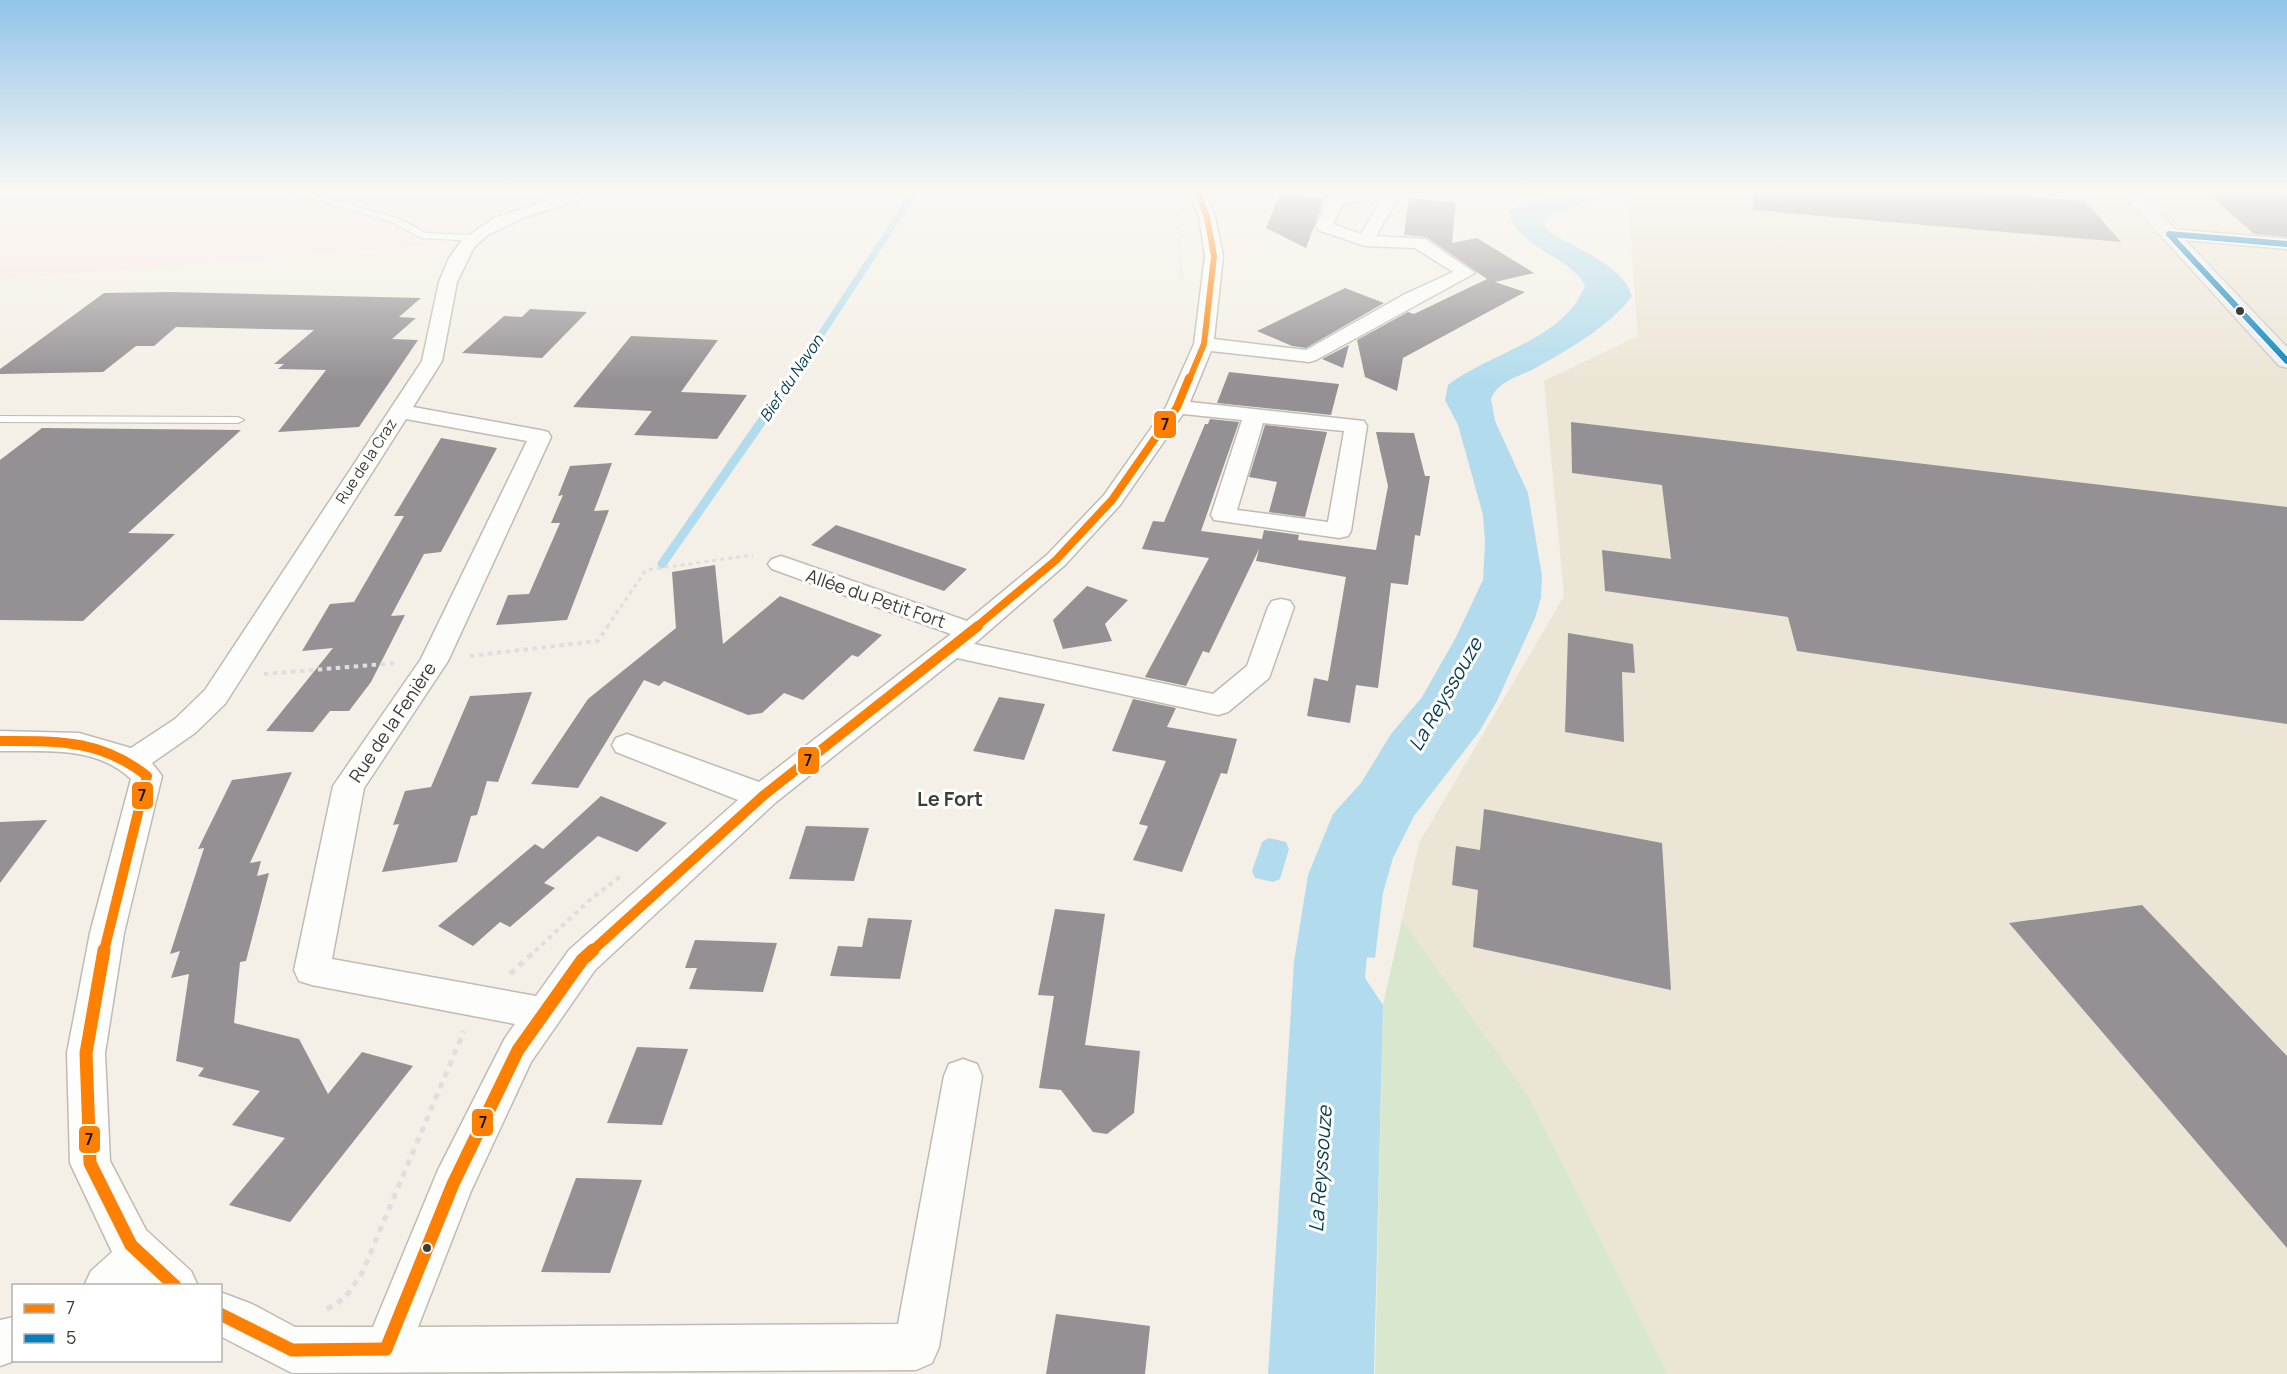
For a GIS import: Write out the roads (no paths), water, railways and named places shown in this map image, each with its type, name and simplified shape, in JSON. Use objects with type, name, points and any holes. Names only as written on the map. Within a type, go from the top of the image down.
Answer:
[{"type":"street","name":"Rue de la Craz","points":[[134,760],[184,726],[215,696],[432,361],[441,309],[460,254]]},
{"type":"street","points":[[382,1362],[453,1184],[518,1050],[582,960],[764,795],[962,640],[1056,560],[1112,500],[1177,407],[1204,344],[1214,254]]},
{"type":"street","points":[[1204,344],[1309,356],[1412,298],[1466,273],[1436,254]]},
{"type":"street","points":[[2188,254],[2287,361]]},
{"type":"street","points":[[1177,407],[1254,415],[1356,426],[1339,531],[1223,515],[1254,415]]},
{"type":"street","name":"Rue de la Fenière","points":[[399,411],[540,437],[434,661],[349,786],[312,970],[544,1013]]},
{"type":"street","name":"Allée du Petit Fort","points":[[781,564],[962,640],[1218,705],[1259,671],[1281,607]]},
{"type":"street","points":[[0,741],[91,743],[134,760],[147,776],[107,933],[86,1053],[90,1163],[131,1245],[174,1284]]},
{"type":"street","points":[[627,745],[741,790],[764,795]]},
{"type":"street","points":[[222,1315],[292,1350],[382,1362],[916,1347],[963,1076]]},
{"type":"street","points":[[108,1284],[141,1255]]},
{"type":"lane","points":[[0,419],[238,420]]},
{"type":"water","name":"La Reyssouze","points":[[1549,254],[1589,254],[1619,276],[1627,285],[1632,296],[1614,316],[1590,335],[1551,360],[1505,382],[1491,399],[1495,421],[1528,493],[1542,576],[1541,598],[1535,618],[1497,701],[1479,732],[1414,816],[1393,858],[1383,893],[1375,958],[1367,957],[1365,978],[1383,1005],[1374,1374],[1268,1374],[1294,962],[1308,875],[1333,814],[1361,783],[1391,734],[1422,697],[1455,639],[1483,580],[1485,542],[1483,515],[1458,425],[1445,400],[1448,385],[1484,363],[1544,332],[1561,319],[1575,303],[1585,285],[1567,265]]},
{"type":"water","points":[[1269,838],[1286,842],[1289,849],[1280,879],[1273,882],[1255,878],[1252,871],[1262,842]]},
{"type":"waterway","name":"Bief du Navon","points":[[791,380],[874,254]]},
{"type":"waterway","name":"Bief du Navon","points":[[662,564],[792,378]]},
{"type":"district","name":"Le Fort","points":[[950,798]]}]
